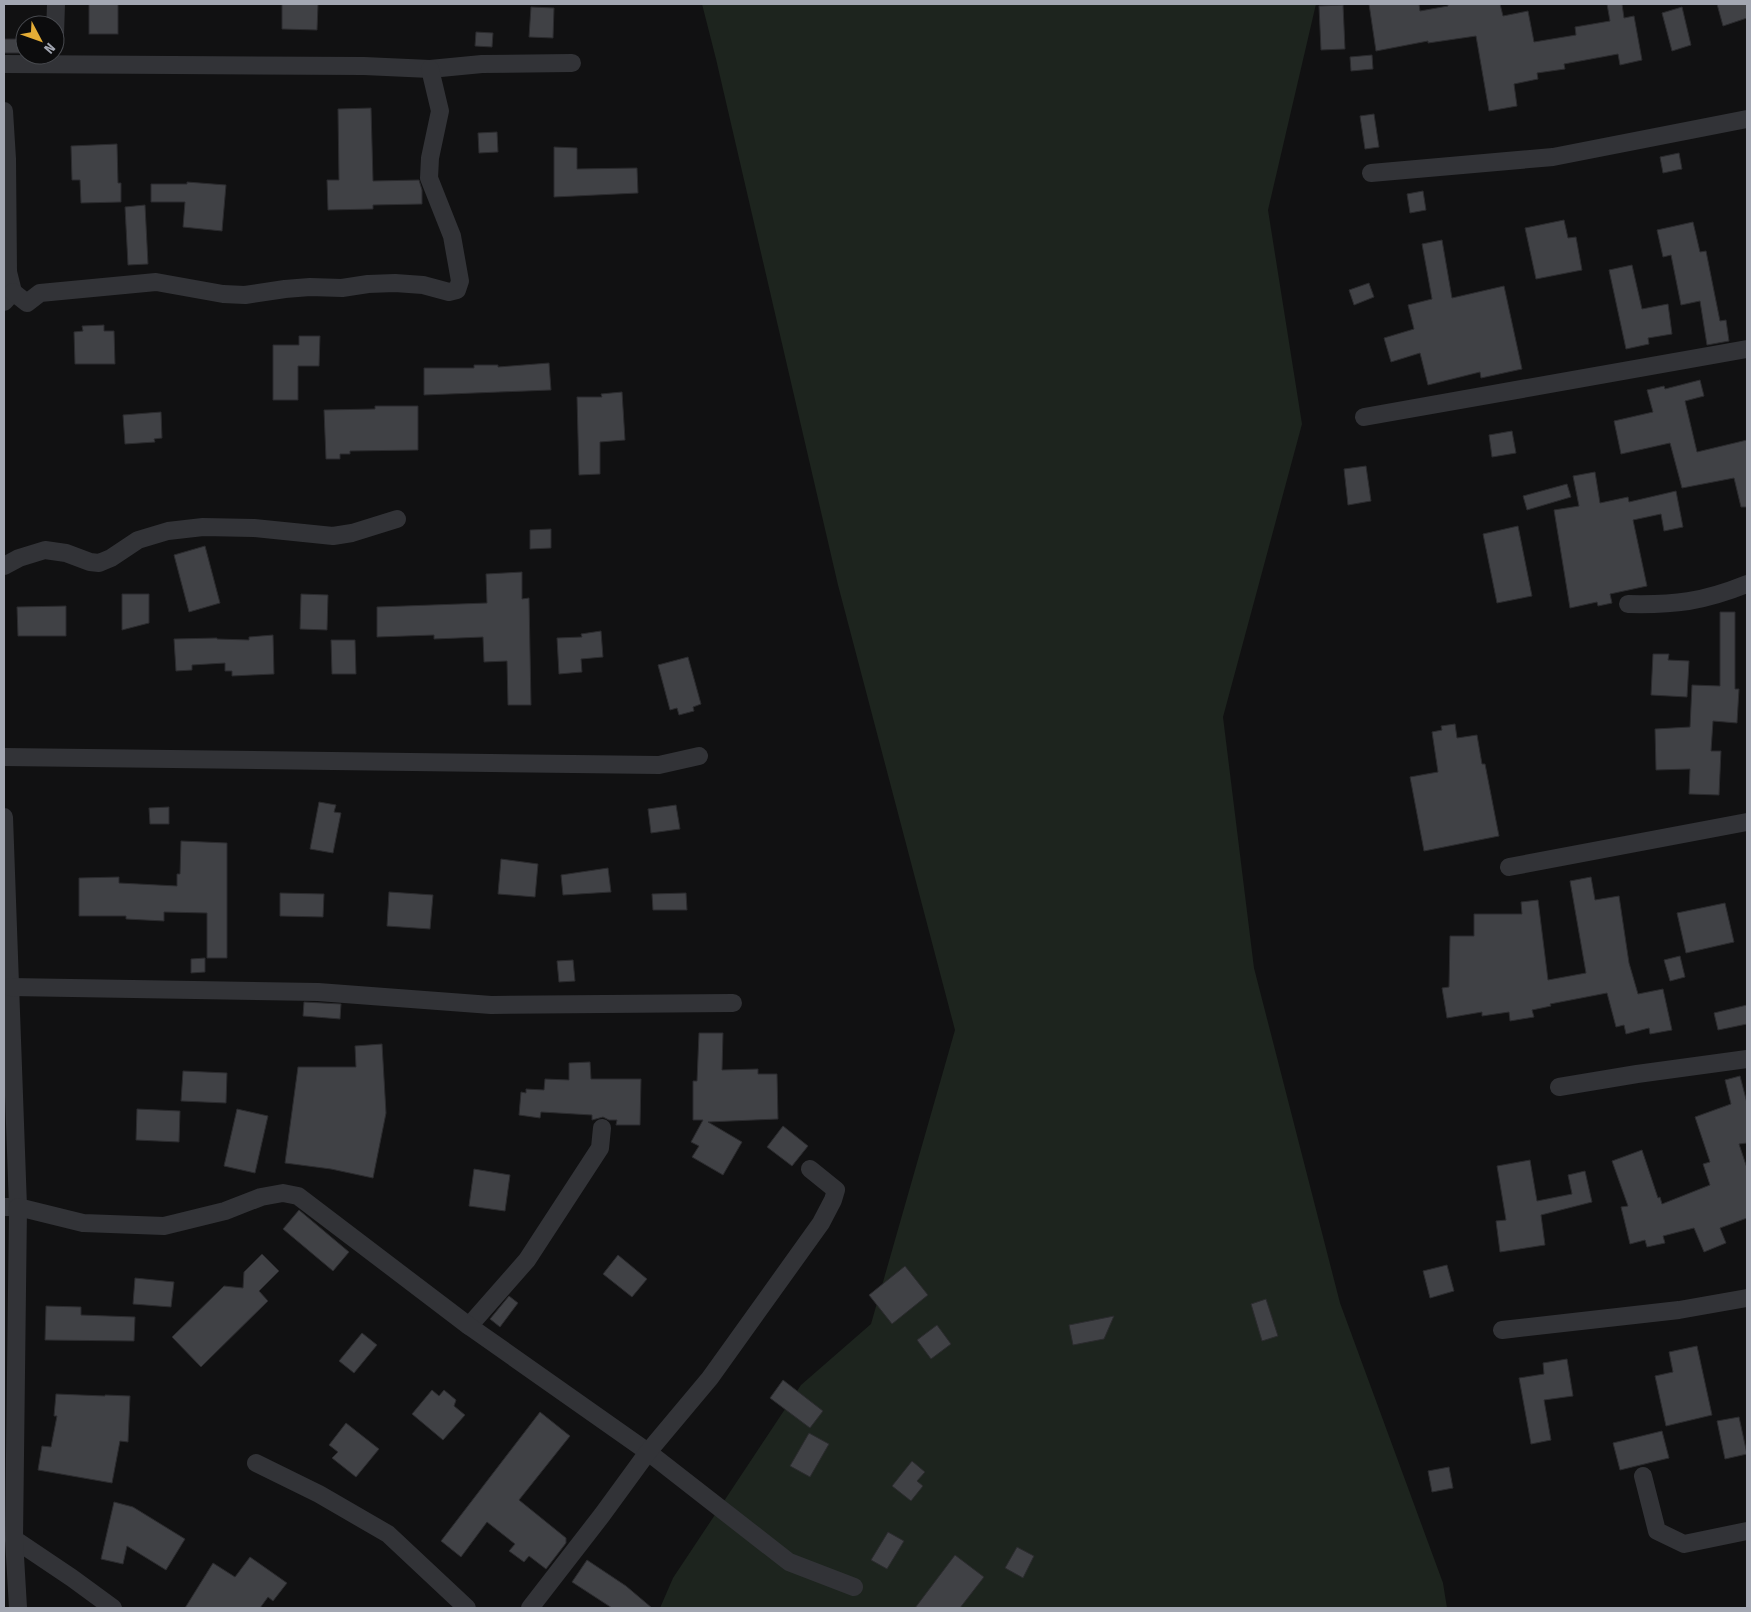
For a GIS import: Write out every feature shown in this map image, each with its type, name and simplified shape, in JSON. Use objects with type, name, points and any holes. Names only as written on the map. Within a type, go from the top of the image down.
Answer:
[{"type":"street","points":[[65,59],[430,69],[482,64],[572,63]]},
{"type":"street","points":[[4,111],[8,159],[8,297],[27,302],[40,293],[156,282],[223,294],[245,295],[310,287],[342,288],[368,284],[395,283],[423,285],[449,292],[457,290],[460,281],[452,236],[430,178],[430,158],[440,111],[430,69]]},
{"type":"street","points":[[1371,173],[1553,157],[1747,119]]},
{"type":"street","points":[[1364,417],[1747,349]]},
{"type":"street","points":[[4,566],[19,558],[45,550],[66,553],[90,562],[99,563],[111,558],[138,540],[168,532],[203,527],[254,528],[333,536],[352,533],[397,519]]},
{"type":"street","points":[[1628,604],[1666,605],[1696,601],[1722,594],[1747,584]]},
{"type":"street","points":[[4,757],[659,765],[699,756]]},
{"type":"street","points":[[4,817],[10,987],[14,1539],[18,1608]]},
{"type":"street","points":[[1509,866],[1747,822]]},
{"type":"street","points":[[10,987],[318,992],[491,1005],[733,1003]]},
{"type":"street","points":[[1559,1088],[1637,1074],[1747,1059]]},
{"type":"street","points":[[469,1326],[527,1260],[600,1148],[602,1128]]},
{"type":"street","points":[[530,1608],[648,1452],[710,1378],[821,1223],[836,1190],[810,1169]]},
{"type":"street","points":[[11,1207],[83,1223],[164,1226],[225,1211],[261,1197],[283,1193],[298,1196],[469,1326],[648,1452],[789,1562],[854,1587]]},
{"type":"street","points":[[1502,1330],[1679,1310],[1747,1298]]},
{"type":"street","points":[[256,1462],[298,1483],[388,1534],[467,1608]]},
{"type":"street","points":[[1643,1476],[1657,1532],[1684,1544],[1747,1531]]},
{"type":"street","points":[[14,1539],[113,1608]]},
{"type":"shaded area","points":[[702,4],[1316,4],[1268,210],[1302,424],[1223,717],[1254,968],[1340,1303],[1443,1583],[1447,1608],[660,1608],[673,1578],[801,1385],[871,1324],[955,1030],[838,585]]},
{"type":"building","points":[[89,4],[118,4],[118,34],[89,34]]},
{"type":"building","points":[[282,4],[318,4],[317,30],[282,29]]},
{"type":"building","points":[[1369,4],[1419,4],[1420,11],[1448,6],[1448,4],[1500,4],[1503,16],[1528,11],[1534,42],[1576,35],[1575,27],[1610,21],[1607,4],[1622,4],[1624,18],[1634,16],[1642,60],[1620,65],[1618,54],[1564,64],[1565,69],[1537,73],[1538,79],[1514,84],[1517,106],[1489,111],[1476,36],[1428,43],[1428,41],[1376,51]]},
{"type":"building","points":[[1717,4],[1747,4],[1747,18],[1723,26]]},
{"type":"building","points":[[1343,5],[1345,49],[1321,50],[1319,6]]},
{"type":"building","points":[[531,7],[554,8],[553,38],[529,37]]},
{"type":"building","points":[[1682,7],[1691,45],[1672,51],[1662,13]]},
{"type":"building","points":[[476,32],[493,33],[492,47],[475,46]]},
{"type":"building","points":[[4,39],[15,39],[15,53],[4,53]]},
{"type":"building","points":[[1372,55],[1373,69],[1351,71],[1350,57]]},
{"type":"building","points":[[371,108],[373,181],[419,180],[422,190],[422,204],[373,205],[373,209],[328,210],[327,180],[339,180],[338,109]]},
{"type":"building","points":[[1374,114],[1379,147],[1365,149],[1360,116]]},
{"type":"building","points":[[497,132],[498,152],[479,153],[478,133]]},
{"type":"building","points":[[117,144],[118,183],[121,183],[121,202],[81,203],[80,180],[72,180],[71,146]]},
{"type":"building","points":[[554,147],[577,148],[577,169],[637,168],[638,193],[554,197]]},
{"type":"building","points":[[1679,153],[1682,169],[1663,173],[1660,157]]},
{"type":"building","points":[[187,182],[226,185],[222,231],[183,227],[185,202],[151,202],[151,184],[187,184]]},
{"type":"building","points":[[1423,191],[1426,210],[1410,213],[1407,194]]},
{"type":"building","points":[[145,205],[148,264],[128,265],[125,207]]},
{"type":"building","points":[[1564,220],[1568,238],[1576,237],[1582,270],[1536,279],[1525,228]]},
{"type":"building","points":[[1693,222],[1700,252],[1706,251],[1720,321],[1726,320],[1729,341],[1707,345],[1700,301],[1681,305],[1671,255],[1663,257],[1657,230]]},
{"type":"building","points":[[1442,240],[1452,298],[1504,286],[1522,369],[1481,378],[1480,372],[1428,385],[1420,353],[1391,362],[1384,338],[1414,329],[1408,305],[1432,299],[1422,244]]},
{"type":"building","points":[[1632,265],[1642,309],[1668,304],[1672,334],[1648,338],[1649,344],[1626,349],[1609,270]]},
{"type":"building","points":[[1369,283],[1374,297],[1354,305],[1349,290]]},
{"type":"building","points":[[104,325],[104,331],[114,331],[115,364],[75,364],[74,332],[83,331],[82,326]]},
{"type":"building","points":[[299,336],[320,336],[319,366],[298,366],[298,400],[273,400],[273,345],[299,345]]},
{"type":"building","points":[[549,363],[551,390],[424,395],[424,368],[474,368],[474,365],[498,365],[498,367]]},
{"type":"building","points":[[1700,380],[1704,396],[1685,401],[1697,452],[1747,440],[1747,507],[1741,507],[1734,478],[1682,488],[1670,443],[1621,454],[1614,421],[1653,412],[1647,390],[1664,386],[1665,389]]},
{"type":"building","points":[[622,392],[625,440],[600,442],[600,474],[579,475],[577,397],[602,397],[601,394]]},
{"type":"building","points":[[375,406],[418,406],[418,450],[350,451],[350,454],[340,454],[340,459],[326,459],[324,410],[375,409]]},
{"type":"building","points":[[161,412],[162,438],[154,439],[155,442],[125,444],[123,415]]},
{"type":"building","points":[[1512,431],[1516,453],[1492,457],[1489,435]]},
{"type":"building","points":[[1366,466],[1371,501],[1348,505],[1344,469]]},
{"type":"building","points":[[1595,472],[1600,503],[1628,497],[1629,502],[1676,491],[1683,527],[1664,531],[1661,514],[1633,520],[1647,586],[1610,594],[1612,603],[1598,606],[1597,602],[1570,608],[1554,510],[1579,506],[1573,476]]},
{"type":"building","points":[[1567,484],[1571,497],[1527,510],[1523,496]]},
{"type":"building","points":[[1518,526],[1532,596],[1497,603],[1483,534]]},
{"type":"building","points":[[551,529],[551,548],[530,549],[530,530]]},
{"type":"building","points":[[205,546],[220,603],[189,612],[174,555]]},
{"type":"building","points":[[522,572],[522,599],[529,598],[531,705],[508,705],[507,661],[484,662],[483,637],[434,639],[434,635],[377,637],[377,607],[487,603],[486,574]]},
{"type":"building","points":[[122,594],[149,594],[149,623],[122,630]]},
{"type":"building","points":[[301,594],[328,595],[327,630],[300,629]]},
{"type":"building","points":[[66,606],[66,636],[18,636],[17,607]]},
{"type":"building","points":[[1720,612],[1735,612],[1735,689],[1739,689],[1737,723],[1713,721],[1711,751],[1721,751],[1719,795],[1689,794],[1690,769],[1656,770],[1655,729],[1690,727],[1692,685],[1720,686]]},
{"type":"building","points":[[601,631],[603,657],[581,659],[582,672],[559,674],[557,638],[582,637],[581,634]]},
{"type":"building","points":[[273,635],[274,674],[232,676],[232,671],[225,671],[225,663],[192,665],[192,670],[176,671],[174,639],[217,638],[249,640],[249,637]]},
{"type":"building","points":[[331,640],[355,640],[356,674],[332,674]]},
{"type":"building","points":[[1653,654],[1669,654],[1668,660],[1689,661],[1687,697],[1651,695]]},
{"type":"building","points":[[688,657],[701,704],[693,707],[694,711],[679,715],[677,708],[670,710],[658,665]]},
{"type":"building","points":[[1455,724],[1457,738],[1477,735],[1482,764],[1485,764],[1499,836],[1424,851],[1410,777],[1438,772],[1432,732],[1442,730],[1441,726]]},
{"type":"building","points":[[319,802],[336,805],[334,812],[341,813],[333,853],[310,849]]},
{"type":"building","points":[[676,805],[680,829],[651,833],[648,809]]},
{"type":"building","points":[[169,807],[169,824],[150,824],[149,808]]},
{"type":"building","points":[[181,841],[227,843],[227,958],[207,958],[207,913],[164,912],[164,921],[126,919],[126,916],[79,916],[79,878],[119,877],[119,883],[177,886],[177,874],[180,874]]},
{"type":"building","points":[[501,859],[538,864],[535,897],[498,894]]},
{"type":"building","points":[[608,868],[611,892],[563,895],[561,875]]},
{"type":"building","points":[[1591,877],[1595,900],[1619,896],[1629,963],[1638,994],[1663,989],[1672,1030],[1650,1034],[1649,1028],[1626,1034],[1624,1025],[1616,1027],[1607,993],[1550,1004],[1551,1006],[1532,1010],[1534,1017],[1510,1021],[1509,1012],[1482,1016],[1482,1012],[1447,1018],[1442,988],[1449,987],[1450,936],[1474,936],[1474,914],[1522,914],[1521,902],[1538,900],[1548,980],[1586,973],[1570,881]]},
{"type":"building","points":[[389,892],[433,895],[430,929],[387,926]]},
{"type":"building","points":[[280,893],[324,894],[323,917],[280,916]]},
{"type":"building","points":[[686,893],[687,910],[653,910],[652,894]]},
{"type":"building","points":[[1725,903],[1734,942],[1686,953],[1677,913]]},
{"type":"building","points":[[1680,956],[1685,977],[1670,981],[1664,960]]},
{"type":"building","points":[[205,958],[205,972],[191,973],[191,959]]},
{"type":"building","points":[[573,960],[575,981],[559,982],[557,961]]},
{"type":"building","points":[[304,1002],[341,1004],[340,1019],[303,1016]]},
{"type":"building","points":[[1747,1005],[1747,1024],[1718,1030],[1714,1013]]},
{"type":"building","points":[[699,1033],[723,1033],[722,1070],[758,1069],[758,1074],[777,1074],[778,1119],[708,1122],[742,1142],[723,1175],[692,1157],[699,1146],[691,1142],[703,1120],[693,1120],[693,1081],[697,1081]]},
{"type":"building","points":[[382,1044],[386,1113],[373,1178],[331,1169],[285,1163],[298,1067],[356,1067],[355,1046]]},
{"type":"building","points":[[590,1062],[591,1079],[641,1079],[640,1125],[616,1125],[617,1120],[609,1120],[603,1117],[592,1120],[592,1115],[541,1112],[540,1118],[519,1115],[521,1092],[526,1093],[526,1089],[544,1090],[545,1079],[569,1080],[569,1063]]},
{"type":"building","points":[[183,1071],[227,1073],[226,1103],[181,1101]]},
{"type":"building","points":[[1740,1076],[1747,1103],[1747,1143],[1739,1144],[1747,1168],[1747,1218],[1720,1228],[1726,1243],[1704,1252],[1694,1228],[1663,1236],[1665,1243],[1647,1247],[1645,1240],[1630,1244],[1621,1207],[1628,1206],[1612,1161],[1642,1150],[1658,1198],[1660,1197],[1662,1204],[1710,1185],[1703,1164],[1710,1162],[1695,1117],[1731,1104],[1725,1080]]},
{"type":"building","points":[[137,1109],[180,1111],[179,1142],[136,1140]]},
{"type":"building","points":[[237,1109],[268,1116],[255,1173],[224,1166]]},
{"type":"building","points":[[783,1126],[808,1146],[792,1166],[767,1147]]},
{"type":"building","points":[[1530,1160],[1537,1201],[1572,1194],[1568,1175],[1585,1171],[1592,1202],[1541,1215],[1545,1245],[1500,1252],[1496,1221],[1506,1220],[1497,1166]]},
{"type":"building","points":[[474,1169],[510,1175],[505,1211],[469,1206]]},
{"type":"building","points":[[299,1210],[349,1252],[333,1271],[283,1229]]},
{"type":"building","points":[[262,1254],[279,1271],[259,1291],[268,1301],[201,1367],[172,1337],[224,1286],[243,1288],[244,1272]]},
{"type":"building","points":[[618,1255],[647,1279],[632,1297],[603,1274]]},
{"type":"building","points":[[1447,1265],[1454,1291],[1430,1298],[1423,1271]]},
{"type":"building","points":[[905,1266],[928,1295],[892,1324],[869,1295]]},
{"type":"building","points":[[135,1278],[174,1282],[171,1307],[133,1304]]},
{"type":"building","points":[[509,1296],[518,1303],[500,1327],[490,1319]]},
{"type":"building","points":[[1266,1299],[1278,1336],[1262,1341],[1251,1304]]},
{"type":"building","points":[[46,1306],[81,1307],[81,1315],[135,1317],[134,1341],[45,1340]]},
{"type":"building","points":[[1114,1316],[1104,1339],[1073,1345],[1069,1325]]},
{"type":"building","points":[[937,1325],[951,1344],[931,1359],[917,1340]]},
{"type":"building","points":[[362,1333],[377,1345],[354,1373],[339,1361]]},
{"type":"building","points":[[1697,1346],[1712,1415],[1666,1426],[1655,1376],[1673,1372],[1669,1352]]},
{"type":"building","points":[[1567,1359],[1573,1396],[1544,1400],[1551,1440],[1531,1444],[1519,1378],[1544,1374],[1543,1363]]},
{"type":"building","points":[[783,1380],[823,1411],[810,1428],[770,1398]]},
{"type":"building","points":[[432,1390],[439,1396],[444,1390],[456,1400],[454,1406],[465,1415],[443,1440],[412,1414]]},
{"type":"building","points":[[56,1394],[130,1396],[128,1442],[120,1441],[112,1483],[38,1470],[42,1446],[51,1447],[57,1416],[54,1416]]},
{"type":"building","points":[[540,1412],[570,1436],[519,1500],[566,1538],[566,1543],[546,1569],[529,1556],[524,1562],[509,1551],[515,1544],[487,1522],[461,1557],[441,1541]]},
{"type":"building","points":[[1739,1417],[1747,1454],[1725,1459],[1717,1421]]},
{"type":"building","points":[[346,1423],[379,1449],[356,1477],[332,1458],[338,1452],[329,1445]]},
{"type":"building","points":[[1662,1431],[1669,1458],[1620,1470],[1613,1443]]},
{"type":"building","points":[[809,1433],[829,1444],[810,1477],[790,1466]]},
{"type":"building","points":[[912,1461],[925,1472],[917,1481],[923,1486],[911,1501],[892,1486]]},
{"type":"building","points":[[1449,1467],[1453,1488],[1432,1492],[1428,1471]]},
{"type":"building","points":[[114,1502],[133,1507],[185,1539],[166,1570],[127,1546],[123,1564],[101,1559]]},
{"type":"building","points":[[888,1532],[904,1541],[887,1569],[871,1560]]},
{"type":"building","points":[[1017,1547],[1034,1556],[1023,1578],[1005,1568]]},
{"type":"building","points":[[955,1555],[984,1577],[960,1608],[915,1608]]},
{"type":"building","points":[[250,1557],[287,1583],[273,1601],[268,1597],[260,1608],[185,1608],[213,1563],[235,1577]]},
{"type":"building","points":[[587,1560],[626,1586],[652,1608],[612,1608],[572,1582]]}]
